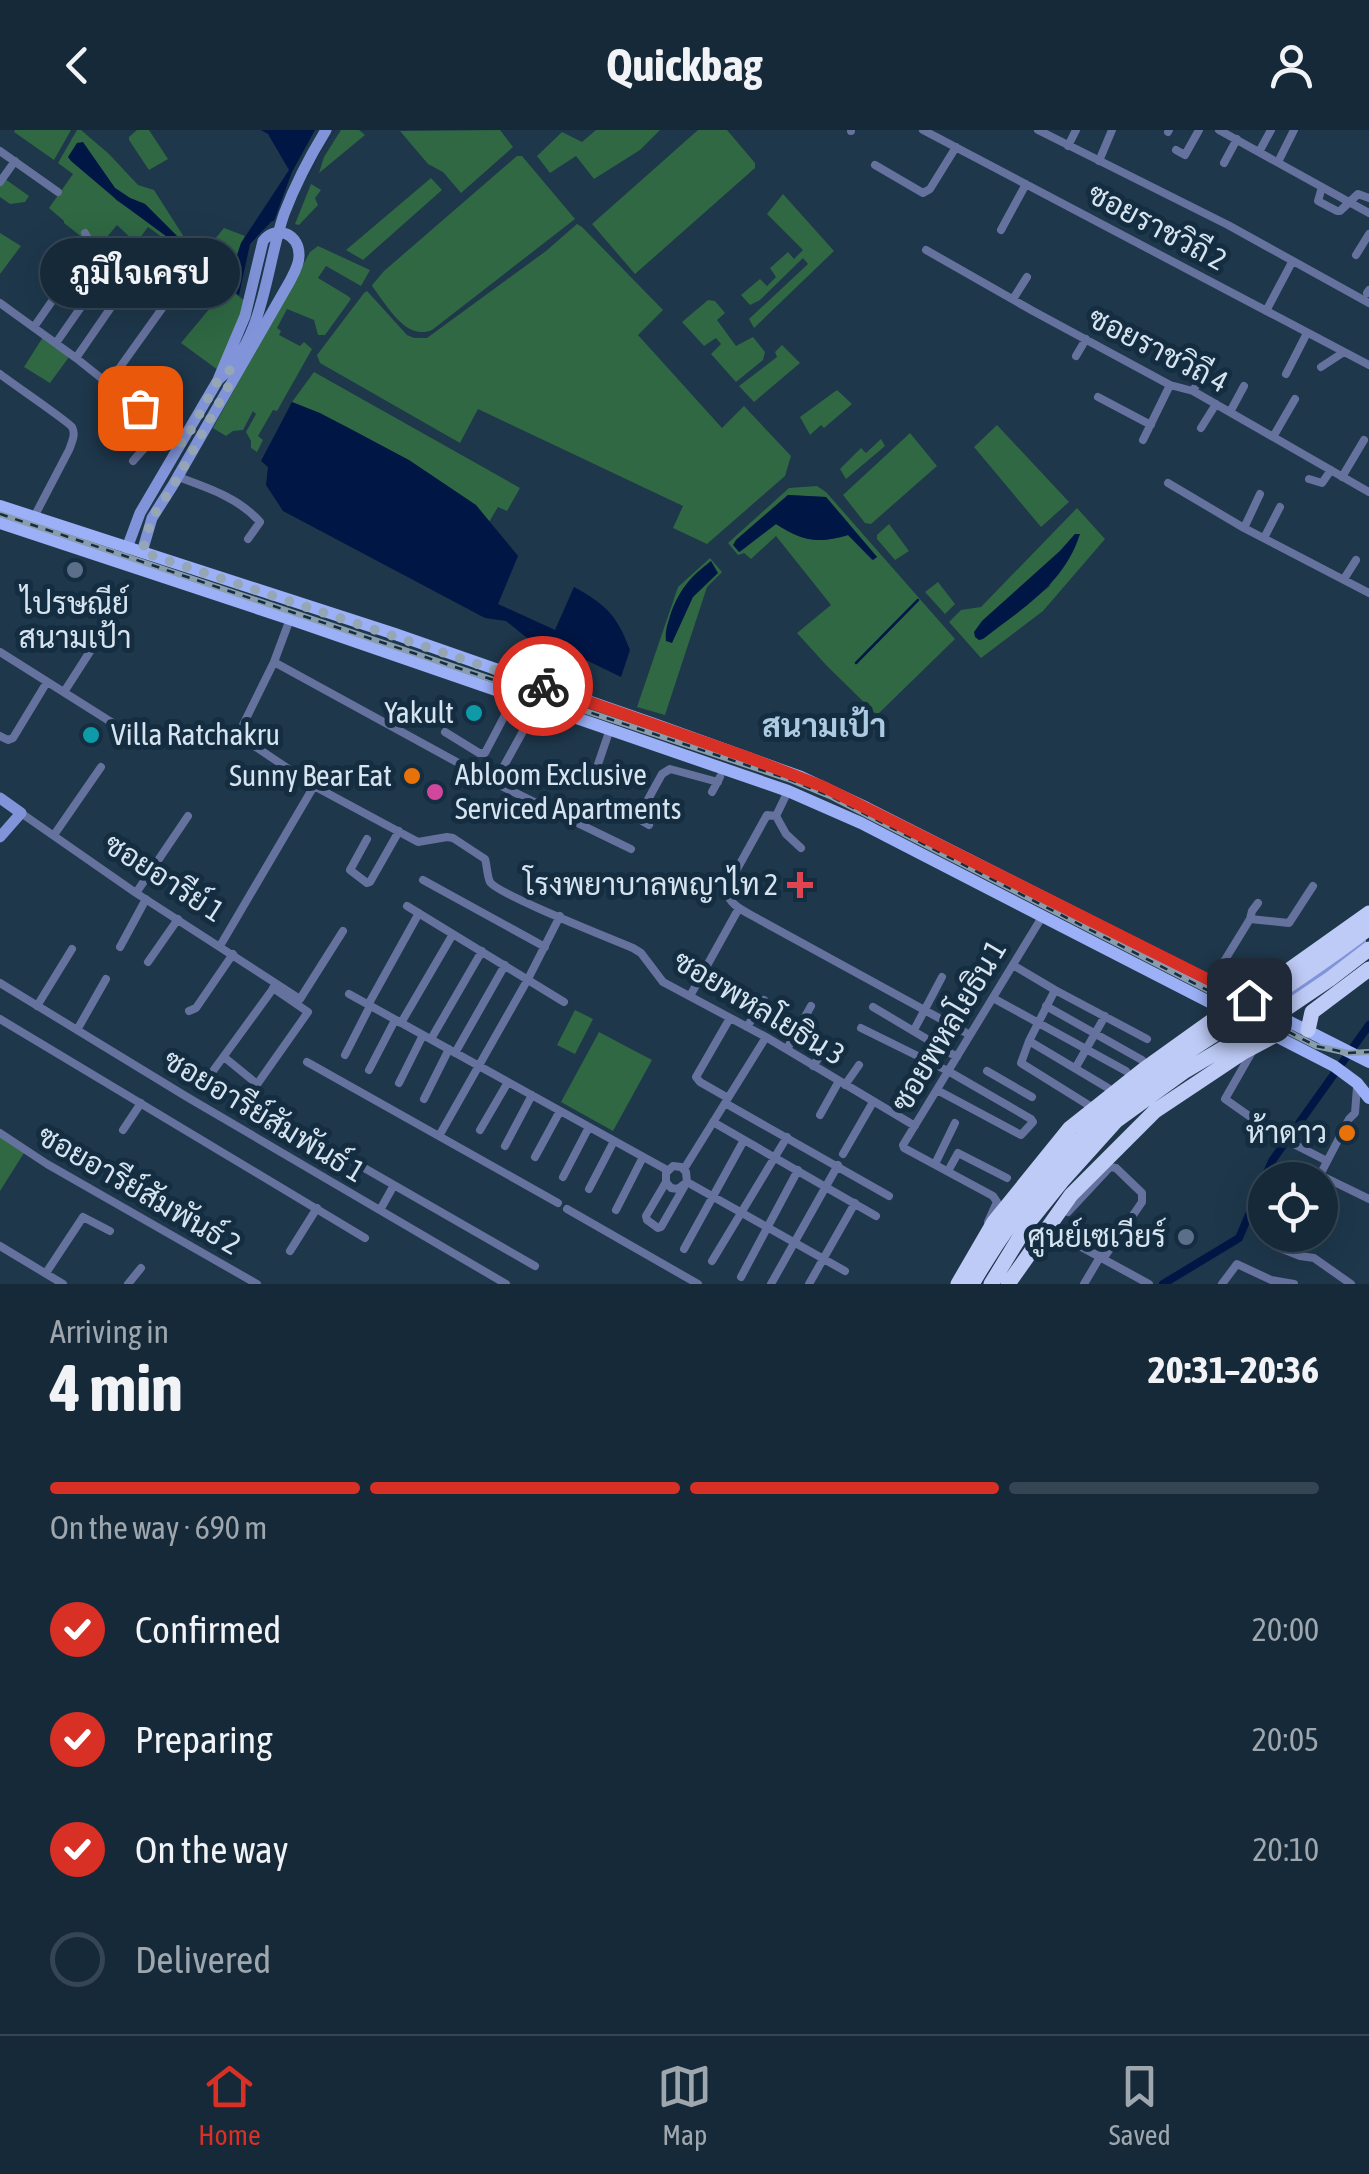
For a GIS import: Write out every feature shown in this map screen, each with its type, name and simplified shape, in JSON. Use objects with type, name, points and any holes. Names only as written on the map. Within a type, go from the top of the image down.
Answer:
[{"type":"highway","points":[[1230,991],[1262,989],[1369,913]]},
{"type":"highway","points":[[972,1284],[1050,1170],[1112,1108],[1369,928]]},
{"type":"highway","points":[[992,1284],[1029,1222],[1116,1121],[1185,1070],[1258,1027],[1369,949]]},
{"type":"highway","points":[[1308,1030],[1312,1012],[1369,969]]},
{"type":"highway","points":[[956,1284],[994,1222],[1070,1128],[1217,1015]]},
{"type":"highway","points":[[1009,1284],[1071,1195],[1155,1111],[1254,1045],[1274,1036]]},
{"type":"main road","points":[[0,506],[394,634],[812,782],[1361,1058]]},
{"type":"main road","points":[[0,523],[616,731],[721,775],[788,791],[861,823],[1042,917],[1217,1015],[1274,1036],[1340,1070],[1369,1098]]},
{"type":"main road","points":[[125,564],[127,548]]},
{"type":"main road","points":[[290,619],[294,603]]},
{"type":"main road","points":[[616,731],[628,715]]},
{"type":"main road","points":[[960,875],[969,860]]},
{"type":"street","points":[[224,384],[254,324],[284,215],[310,155],[326,130]]},
{"type":"street","name":"ซอยราชวิถี 2","points":[[923,130],[1369,365]]},
{"type":"street","points":[[1038,130],[1228,225],[1292,262],[1368,295]]},
{"type":"street","points":[[1068,146],[1076,130]]},
{"type":"street","points":[[1099,161],[1112,130]]},
{"type":"street","points":[[1176,150],[1186,153],[1199,130]]},
{"type":"street","points":[[1220,130],[1369,213]]},
{"type":"street","points":[[1259,152],[1271,130]]},
{"type":"street","points":[[1278,162],[1294,130]]},
{"type":"street","points":[[1224,162],[1237,139]]},
{"type":"street","points":[[874,165],[923,193],[930,189],[956,147]]},
{"type":"street","points":[[0,151],[58,192]]},
{"type":"street","points":[[0,182],[15,162]]},
{"type":"street","points":[[1000,230],[1026,184]]},
{"type":"street","points":[[1322,187],[1318,201],[1337,211],[1358,194],[1369,198]]},
{"type":"street","points":[[127,548],[140,513],[188,447],[290,282],[299,248],[288,235],[273,232],[263,241],[246,316],[224,384]]},
{"type":"street","points":[[34,327],[86,252],[90,241],[86,234]]},
{"type":"street","points":[[1356,254],[1369,234]]},
{"type":"street","name":"ซอยราชวิถี 4","points":[[926,250],[1170,385],[1194,391],[1367,490]]},
{"type":"street","points":[[76,358],[134,274],[112,257]]},
{"type":"street","points":[[1266,311],[1292,262]]},
{"type":"street","points":[[108,384],[186,275]]},
{"type":"street","points":[[1013,300],[1027,278]]},
{"type":"street","points":[[56,343],[88,298]]},
{"type":"street","points":[[0,303],[188,447]]},
{"type":"street","points":[[1286,374],[1307,332]]},
{"type":"street","points":[[1076,356],[1086,339]]},
{"type":"street","points":[[1321,367],[1344,352]]},
{"type":"street","points":[[1194,391],[1206,368]]},
{"type":"street","points":[[0,374],[70,423],[73,430],[73,441],[34,517]]},
{"type":"street","points":[[1143,440],[1170,385]]},
{"type":"street","points":[[1230,412],[1244,386]]},
{"type":"street","points":[[1098,397],[1152,424]]},
{"type":"street","points":[[1273,438],[1295,400]]},
{"type":"street","points":[[1200,428],[1216,404]]},
{"type":"street","points":[[120,427],[145,447]]},
{"type":"street","points":[[134,462],[162,428]]},
{"type":"street","points":[[1342,476],[1364,440]]},
{"type":"street","points":[[142,552],[152,518],[178,477],[188,447]]},
{"type":"street","points":[[1310,479],[1322,483],[1331,470]]},
{"type":"street","points":[[178,477],[242,504],[260,522],[248,540]]},
{"type":"street","points":[[1367,490],[1369,480]]},
{"type":"street","points":[[1168,483],[1244,528],[1368,589]]},
{"type":"street","points":[[1244,528],[1260,494]]},
{"type":"street","points":[[1264,538],[1280,507]]},
{"type":"street","points":[[1344,579],[1356,560]]},
{"type":"street","name":"ซอยพหลโยธิน 3","points":[[290,619],[238,735],[314,786],[418,842],[452,838],[485,859],[493,886],[633,948],[663,982],[766,1036],[915,1126]]},
{"type":"street","points":[[64,692],[92,650]]},
{"type":"street","points":[[0,652],[119,727]]},
{"type":"street","points":[[274,662],[494,783],[632,850]]},
{"type":"street","points":[[0,736],[13,738],[48,682]]},
{"type":"street","points":[[444,732],[485,753],[515,696]]},
{"type":"street","points":[[500,773],[538,704]]},
{"type":"street","points":[[592,779],[616,731]]},
{"type":"street","points":[[54,836],[101,767]]},
{"type":"street","points":[[648,824],[639,819],[640,814],[662,774],[670,769],[721,775],[712,792]]},
{"type":"street","points":[[220,946],[314,786]]},
{"type":"street","points":[[776,816],[788,791]]},
{"type":"street","name":"ซอยอารีย์ 1","points":[[0,798],[284,992],[300,998],[342,931]]},
{"type":"street","points":[[0,837],[21,813]]},
{"type":"street","points":[[776,816],[767,815],[726,889],[730,901],[970,1034]]},
{"type":"street","points":[[136,893],[188,816]]},
{"type":"street","points":[[776,816],[786,834],[801,848]]},
{"type":"street","points":[[368,839],[350,870],[370,882],[399,831]]},
{"type":"street","points":[[423,880],[544,947]]},
{"type":"street","points":[[1250,919],[1289,923],[1313,886]]},
{"type":"street","points":[[120,947],[146,899]]},
{"type":"street","points":[[1212,982],[1258,903]]},
{"type":"street","points":[[407,906],[564,1002]]},
{"type":"street","points":[[690,996],[739,908]]},
{"type":"street","points":[[345,1055],[418,914]]},
{"type":"street","points":[[439,1136],[560,916]]},
{"type":"street","name":"ซอยพหลโยธิน 1","points":[[989,1225],[997,1202],[993,1196],[904,1148],[904,1142],[1042,917]]},
{"type":"street","points":[[148,962],[178,919]]},
{"type":"street","points":[[369,1070],[453,934]]},
{"type":"street","points":[[1267,1010],[1369,936]]},
{"type":"street","points":[[37,1006],[72,948]]},
{"type":"street","points":[[399,1083],[482,952]]},
{"type":"street","points":[[189,1011],[196,1008],[233,954]]},
{"type":"street","points":[[1302,962],[1328,998]]},
{"type":"street","points":[[424,1100],[505,965]]},
{"type":"street","points":[[1014,965],[1147,1038]]},
{"type":"street","points":[[914,1030],[942,976]]},
{"type":"street","points":[[76,1030],[106,979]]},
{"type":"street","name":"ซอยอารีย์สัมพันธ์ 1","points":[[0,983],[505,1284]]},
{"type":"street","points":[[213,1072],[275,986]]},
{"type":"street","points":[[1055,990],[1021,1063],[1090,1106]]},
{"type":"street","points":[[251,1093],[308,1012],[284,992]]},
{"type":"street","points":[[349,994],[667,1170]]},
{"type":"street","points":[[956,1284],[989,1225],[1005,1213],[1048,1160],[1129,1080],[1087,1048],[993,998]]},
{"type":"street","points":[[747,1027],[764,1000]]},
{"type":"street","points":[[786,1049],[811,1006]]},
{"type":"street","points":[[1046,1006],[1142,1060]]},
{"type":"street","points":[[873,1007],[957,1057]]},
{"type":"street","points":[[1076,1067],[1105,1016]]},
{"type":"street","points":[[730,1018],[696,1077],[700,1082],[889,1196]]},
{"type":"street","points":[[0,1020],[364,1238]]},
{"type":"street","points":[[861,1028],[1033,1120],[1021,1135],[937,1090]]},
{"type":"street","points":[[684,1169],[766,1036]]},
{"type":"street","points":[[1029,1041],[1108,1088]]},
{"type":"street","points":[[1254,1045],[1252,1056],[1225,1099],[1283,1138],[1327,1161]]},
{"type":"street","points":[[813,1066],[827,1046]]},
{"type":"street","points":[[224,1056],[257,1084]]},
{"type":"street","points":[[307,1062],[558,1203]]},
{"type":"street","points":[[820,1115],[859,1066]]},
{"type":"street","points":[[987,1071],[1032,1097]]},
{"type":"street","points":[[480,1130],[508,1082]]},
{"type":"street","points":[[1357,1083],[1354,1114],[1320,1175],[1369,1199]]},
{"type":"street","points":[[1000,1100],[1009,1084]]},
{"type":"street","points":[[506,1146],[532,1095]]},
{"type":"street","points":[[843,1154],[873,1102]]},
{"type":"street","points":[[123,1130],[141,1103]]},
{"type":"street","points":[[535,1157],[560,1111]]},
{"type":"street","points":[[713,1122],[876,1216]]},
{"type":"street","points":[[935,1164],[955,1123]]},
{"type":"street","points":[[562,1177],[589,1127]]},
{"type":"street","name":"ซอยอารีย์สัมพันธ์ 2","points":[[0,1133],[257,1284]]},
{"type":"street","points":[[712,1261],[787,1137]]},
{"type":"street","points":[[312,1138],[535,1266]]},
{"type":"street","points":[[684,1249],[744,1140]]},
{"type":"street","points":[[589,1189],[614,1141]]},
{"type":"street","points":[[948,1171],[958,1153],[1007,1178]]},
{"type":"street","points":[[616,1210],[643,1157]]},
{"type":"street","points":[[771,1284],[838,1165]]},
{"type":"street","points":[[673,1166],[684,1169],[688,1175],[658,1228],[646,1216],[666,1182],[667,1170],[673,1166]]},
{"type":"street","points":[[1009,1284],[1029,1253],[1038,1248],[1076,1202],[1110,1167],[1116,1168],[1143,1197],[1084,1284]]},
{"type":"street","points":[[741,1277],[798,1170]]},
{"type":"street","points":[[666,1182],[674,1189],[686,1184],[713,1197],[845,1271]]},
{"type":"street","points":[[380,1210],[394,1185]]},
{"type":"street","points":[[809,1284],[855,1203]]},
{"type":"street","points":[[290,1251],[317,1208]]},
{"type":"street","points":[[568,1209],[691,1282]]},
{"type":"street","points":[[46,1274],[83,1217],[110,1231]]},
{"type":"street","points":[[989,1225],[1029,1253]]},
{"type":"street","points":[[1052,1231],[1149,1284]]},
{"type":"street","points":[[1100,1257],[1105,1241]]},
{"type":"street","points":[[0,1246],[63,1284]]},
{"type":"street","points":[[1290,1252],[1314,1258],[1351,1284]]},
{"type":"street","points":[[1222,1284],[1237,1264],[1271,1280],[1294,1284]]},
{"type":"street","points":[[128,1284],[141,1268]]},
{"type":"green space","points":[[15,130],[71,130],[54,160]]},
{"type":"green space","points":[[77,130],[81,130],[138,185],[154,190],[191,248],[205,251],[224,228],[245,236],[228,288],[245,301],[218,370],[181,343],[220,296],[207,286],[214,273],[195,261],[188,272],[171,260],[177,248],[148,227],[136,243],[117,225],[97,249],[49,208],[73,174],[58,163]],"holes":[[[83,143],[115,188],[145,204],[197,256],[183,250],[116,200]]]},
{"type":"green space","points":[[137,130],[149,130],[168,159],[149,170],[129,140]]},
{"type":"green space","points":[[341,130],[359,130],[365,135],[319,173],[324,157]]},
{"type":"green space","points":[[500,130],[513,147],[461,193],[443,172],[428,164],[400,131]]},
{"type":"green space","points":[[596,130],[660,130],[640,150],[594,179],[576,156],[550,173],[537,156],[562,132],[582,142]]},
{"type":"green space","points":[[698,130],[727,130],[755,168],[635,274],[592,224]]},
{"type":"green space","points":[[517,156],[522,156],[575,219],[432,330],[422,332],[405,326],[373,284]]},
{"type":"green space","points":[[431,178],[442,190],[363,260],[346,250]]},
{"type":"green space","points":[[5,179],[29,196],[25,202],[10,204],[0,197],[0,185]]},
{"type":"green space","points":[[311,184],[321,190],[315,198],[318,205],[299,225],[295,224]]},
{"type":"green space","points":[[783,194],[834,251],[754,328],[749,319],[808,264],[803,258],[750,305],[741,295],[760,279],[767,286],[776,277],[770,268],[788,252],[794,259],[803,250],[767,214]]},
{"type":"green space","points":[[577,224],[663,310],[638,335],[722,428],[744,406],[791,456],[785,476],[707,544],[673,528],[683,506],[478,409],[460,443],[320,363],[317,355],[367,291],[407,335],[427,338]]},
{"type":"green space","points":[[0,233],[21,246],[0,274]]},
{"type":"green space","points":[[318,246],[370,270],[361,286],[326,266],[318,278],[351,299],[325,335],[318,335],[314,320],[287,309],[277,328],[281,331],[279,335],[300,346],[304,342],[312,349],[258,436],[263,440],[257,452],[251,448],[246,432],[256,414],[253,411],[243,430],[226,436],[213,428],[310,252]]},
{"type":"green space","points":[[84,258],[108,275],[101,287],[117,297],[112,304],[73,276]]},
{"type":"green space","points":[[708,300],[715,301],[725,313],[717,320],[736,346],[753,337],[765,352],[763,360],[736,382],[711,354],[721,344],[716,338],[704,346],[682,322]]},
{"type":"green space","points":[[43,337],[69,357],[50,383],[24,367]]},
{"type":"green space","points":[[782,345],[800,363],[754,402],[739,386],[777,357],[775,352]]},
{"type":"green space","points":[[314,372],[520,488],[507,511],[498,507],[489,522],[463,497],[399,456],[292,402]]},
{"type":"green space","points":[[837,390],[852,404],[810,435],[800,417]]},
{"type":"green space","points":[[997,425],[1069,502],[1041,527],[974,447]]},
{"type":"green space","points":[[910,433],[937,466],[871,524],[865,523],[843,495]]},
{"type":"green space","points":[[881,439],[885,446],[846,479],[840,469],[861,448],[866,453]]},
{"type":"green space","points":[[817,486],[826,492],[955,639],[877,715],[797,633],[831,605],[776,536],[751,559],[744,553],[738,555],[728,543],[789,488]],"holes":[[[788,495],[826,497],[877,557],[872,560],[848,535],[810,539],[776,524],[740,552],[736,540]]]},
{"type":"green space","points":[[1077,508],[1105,539],[1043,611],[981,658],[949,622],[961,610],[981,607]],"holes":[[[1075,534],[1049,587],[979,640],[982,621]]]},
{"type":"green space","points":[[889,524],[909,551],[895,560],[877,539]]},
{"type":"green space","points":[[710,558],[722,572],[707,587],[665,715],[637,707],[678,587]]},
{"type":"green space","points":[[938,582],[955,604],[945,614],[925,592]]},
{"type":"green space","points":[[575,1010],[593,1019],[575,1054],[557,1045]]},
{"type":"green space","points":[[599,1032],[652,1060],[613,1131],[561,1102]]},
{"type":"green space","points":[[0,1137],[24,1153],[0,1191]]},
{"type":"water","points":[[261,130],[335,130],[317,157],[290,222],[272,221],[250,244],[239,295],[228,288],[228,282],[241,243],[289,170],[268,134]]},
{"type":"water","points":[[83,142],[115,188],[145,204],[197,259],[71,161],[68,157],[77,143]]},
{"type":"water","points":[[292,402],[409,460],[476,505],[518,556],[498,604],[555,630],[574,587],[603,606],[630,650],[621,677],[557,646],[543,651],[506,621],[485,618],[283,511],[266,485],[268,467],[261,461]]},
{"type":"water","points":[[788,495],[826,497],[877,557],[873,560],[848,535],[810,539],[776,524],[739,552],[733,545],[736,540]]},
{"type":"water","points":[[1075,534],[1080,534],[1073,552],[1053,581],[983,639],[975,637],[982,621]]},
{"type":"water","points":[[711,561],[718,573],[693,597],[672,643],[666,641],[670,616],[681,592]]},
{"type":"pier","points":[[315,130],[335,130],[317,157],[289,227],[279,225],[271,229],[292,172]]},
{"type":"waterway","points":[[856,663],[918,600]]},
{"type":"waterway","points":[[1163,1284],[1239,1238],[1272,1161],[1369,1025]]},
{"type":"railway","points":[[0,514],[791,780],[832,797],[1316,1046],[1348,1053],[1369,1052]]},
{"type":"way so far","points":[[140,408],[183,444],[218,380],[230,370],[228,387],[152,518],[142,552],[543,686]]},
{"type":"place","name":"ภูมิใจเครป","points":[[140,408]]},
{"type":"place","name":"ไปรษณีย์ สนามเป้า","points":[[75,570]]},
{"type":"place","name":"Yakult","points":[[474,713]]},
{"type":"place","name":"Villa Ratchakru","points":[[91,735]]},
{"type":"place","name":"Sunny Bear Eat","points":[[412,776]]},
{"type":"place","name":"Abloom Exclusive Serviced Apartments","points":[[435,792]]},
{"type":"place","name":"โรงพยาบาลพญาไท 2","points":[[800,885]]},
{"type":"place","name":"ห้าดาว","points":[[1347,1133]]},
{"type":"place","name":"ศูนย์เซเวียร์","points":[[1186,1237]]},
{"type":"district","name":"สนามเป้า","points":[[824,726]]},
{"type":"route","points":[[543,686],[824,787],[1249,1000]]}]
